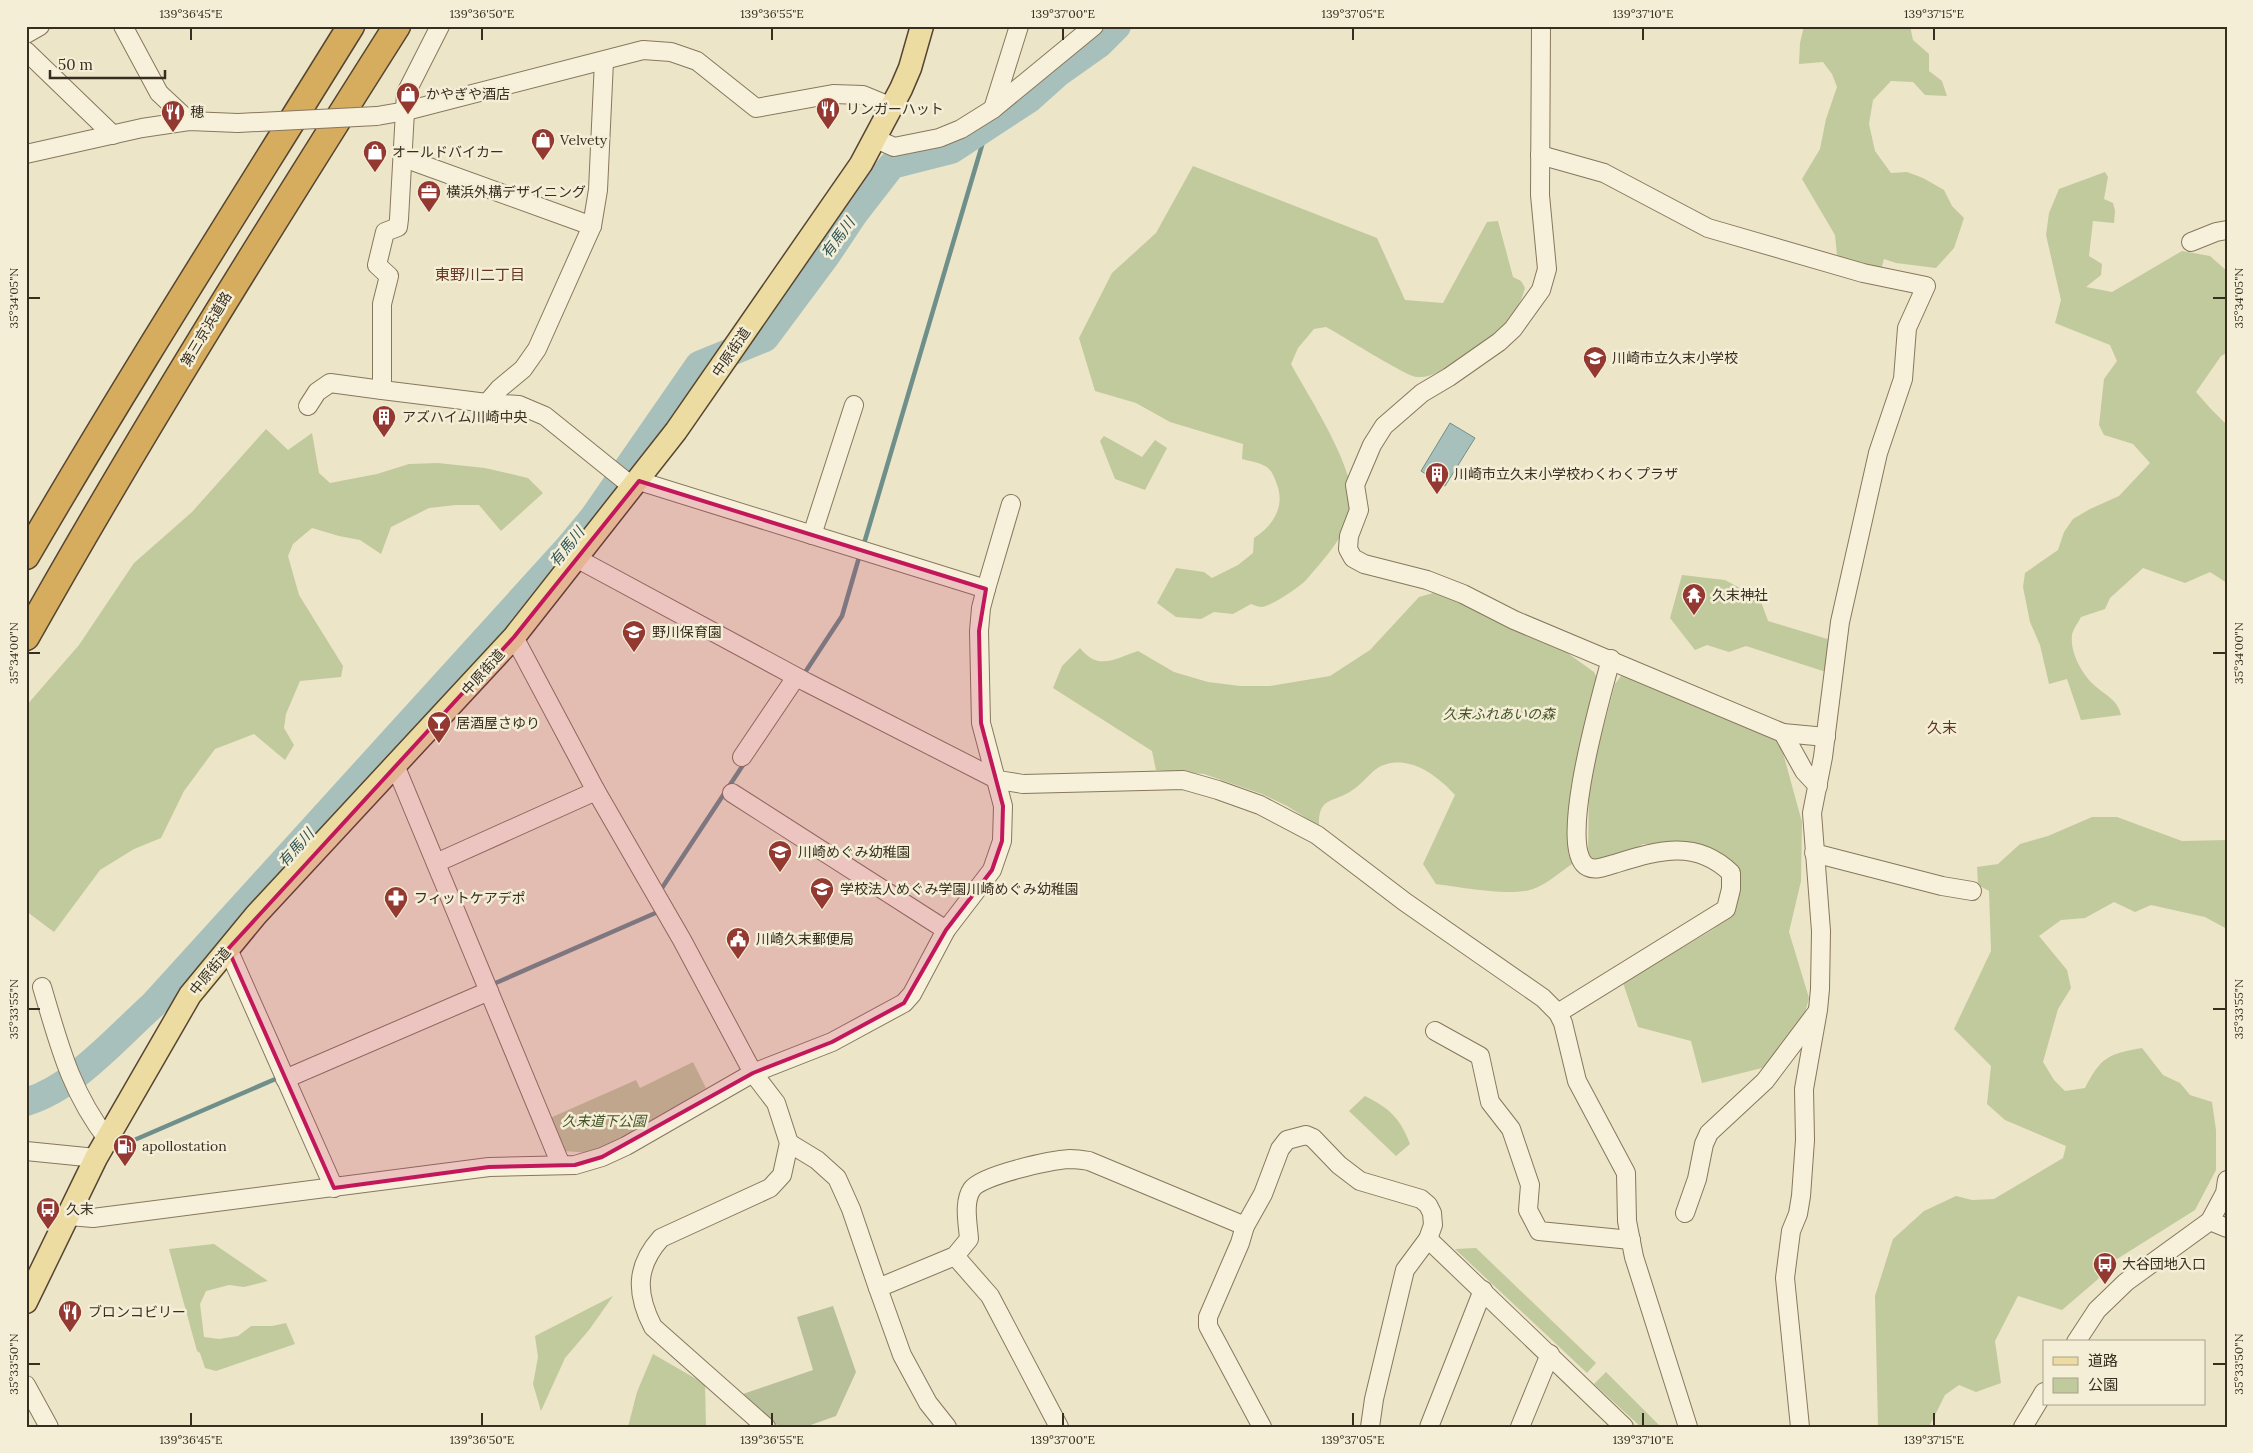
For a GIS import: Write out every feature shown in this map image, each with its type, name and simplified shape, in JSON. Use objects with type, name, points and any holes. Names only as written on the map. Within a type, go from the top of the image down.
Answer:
[{"type":"highway","points":[[26,556],[193,279],[351,26]]},
{"type":"highway","name":"第三京浜道路","points":[[26,637],[102,501],[237,278],[397,26]]},
{"type":"main road","name":"中原街道","points":[[26,1302],[102,1149],[190,995],[256,915],[514,638],[687,416],[856,172],[876,139],[910,68],[922,26]]},
{"type":"street","points":[[26,34],[40,26]]},
{"type":"street","points":[[123,26],[159,93],[189,121]]},
{"type":"street","points":[[382,390],[382,304],[389,276],[377,265],[385,232],[398,226],[404,158],[406,93],[440,26]]},
{"type":"street","points":[[993,109],[1019,26]]},
{"type":"street","points":[[876,139],[894,147],[939,138],[961,129],[993,109],[1094,26]]},
{"type":"street","points":[[1541,26],[1540,195],[1546,269],[1541,290],[1513,329],[1499,342],[1449,377],[1422,393],[1384,426],[1372,445],[1355,486],[1359,510],[1349,536],[1348,550],[1353,558],[1364,564],[1427,580],[1463,594],[1514,620],[1611,659],[1783,733],[1826,737]]},
{"type":"street","points":[[26,154],[189,121],[238,123],[377,116],[406,111],[643,50],[671,52],[697,61],[756,108],[833,94],[863,96],[892,107]]},
{"type":"street","points":[[26,51],[113,135]]},
{"type":"street","points":[[488,403],[499,389],[523,369],[537,349],[592,226],[598,190],[604,61]]},
{"type":"street","points":[[1540,155],[1604,172],[1708,228],[1863,273],[1926,286],[1907,328],[1903,379],[1878,453],[1840,622],[1826,737],[1812,813],[1822,931],[1818,1010],[1804,1089],[1805,1140],[1801,1196],[1798,1214],[1791,1231],[1785,1278],[1800,1427]]},
{"type":"street","points":[[404,158],[592,226]]},
{"type":"street","points":[[2191,242],[2216,232],[2227,230]]},
{"type":"street","points":[[308,406],[317,392],[330,383],[488,403],[519,405],[544,416],[612,470],[633,483],[812,535],[986,589]]},
{"type":"street","points":[[812,535],[854,405]]},
{"type":"street","points":[[69,1216],[93,1218],[489,1167],[575,1165],[602,1157],[626,1146],[753,1072],[832,1042],[904,1003],[912,994],[946,930],[992,870],[1002,841],[1003,806],[998,780],[981,723],[979,631],[981,608],[1011,504]]},
{"type":"street","points":[[576,558],[796,677],[998,780],[1032,784],[1183,780],[1260,805],[1316,835],[1405,902],[1543,998],[1558,1013],[1563,1023],[1578,1081],[1626,1173],[1627,1221],[1634,1256],[1688,1427]]},
{"type":"street","points":[[514,638],[596,791],[682,940],[753,1072],[776,1103],[788,1143],[782,1175],[770,1188],[661,1238],[652,1249],[640,1275],[641,1294],[645,1311],[654,1327],[766,1427]]},
{"type":"street","points":[[1558,1013],[1726,909],[1731,889],[1731,873],[1719,861],[1708,855],[1690,851],[1646,854],[1591,869],[1581,862],[1577,848],[1584,768],[1611,659]]},
{"type":"street","points":[[742,757],[796,677]]},
{"type":"street","points":[[1783,733],[1804,771],[1818,786]]},
{"type":"street","points":[[395,766],[561,1165]]},
{"type":"street","points":[[436,864],[596,791]]},
{"type":"street","points":[[732,793],[946,930]]},
{"type":"street","points":[[1814,853],[1942,886],[1972,891]]},
{"type":"street","points":[[228,950],[334,1188]]},
{"type":"street","points":[[26,1151],[102,1149],[65,1065],[42,986]]},
{"type":"street","points":[[286,1080],[489,991]]},
{"type":"street","points":[[1684,1212],[1697,1179],[1704,1144],[1709,1133],[1765,1081],[1818,1010]]},
{"type":"street","points":[[1435,1031],[1480,1056],[1490,1102],[1511,1129],[1527,1175],[1530,1185],[1528,1210],[1539,1231],[1631,1240]]},
{"type":"street","points":[[1262,1427],[1208,1326],[1208,1317],[1240,1244],[1245,1226],[1263,1194],[1280,1149],[1288,1140],[1306,1136],[1313,1138],[1339,1165],[1360,1180],[1421,1199],[1428,1205],[1432,1213],[1433,1225],[1428,1239],[1405,1270],[1369,1420],[1370,1427]]},
{"type":"street","points":[[788,1143],[817,1160],[837,1178],[851,1209],[902,1355],[928,1403],[947,1427]]},
{"type":"street","points":[[878,1288],[955,1256],[969,1239],[967,1201],[971,1190],[980,1181],[1044,1162],[1070,1159],[1089,1161],[1201,1210],[1245,1226]]},
{"type":"street","points":[[2077,1340],[2098,1310],[2126,1282],[2210,1221],[2225,1193],[2227,1180]]},
{"type":"street","points":[[2210,1221],[2227,1228]]},
{"type":"street","points":[[1428,1239],[1550,1354],[1616,1424]]},
{"type":"street","points":[[955,1256],[990,1296],[1059,1427]]},
{"type":"street","points":[[1429,1427],[1482,1290]]},
{"type":"street","points":[[1520,1427],[1550,1354]]},
{"type":"street","points":[[26,1386],[49,1427]]},
{"type":"street","points":[[2024,1427],[2043,1394]]},
{"type":"highlighted area","points":[[639,481],[986,589],[979,631],[981,723],[1003,806],[1002,841],[992,870],[946,930],[904,1003],[832,1042],[753,1073],[602,1157],[575,1165],[489,1167],[334,1188],[228,949],[514,637]]},
{"type":"green space","points":[[1804,26],[1910,26],[1913,40],[1929,54],[1929,71],[1942,81],[1947,96],[1925,95],[1913,82],[1891,81],[1873,100],[1869,124],[1875,151],[1891,173],[1907,172],[1923,178],[1944,190],[1952,206],[1964,218],[1954,248],[1936,268],[1896,263],[1884,259],[1881,270],[1850,262],[1837,255],[1835,235],[1802,179],[1820,149],[1826,119],[1837,87],[1832,74],[1823,62],[1799,64],[1800,43]]},
{"type":"green space","points":[[1193,166],[1377,238],[1405,300],[1443,303],[1487,222],[1498,221],[1513,277],[1521,281],[1525,288],[1514,312],[1498,331],[1466,355],[1442,370],[1428,376],[1417,377],[1411,375],[1326,327],[1314,329],[1298,348],[1291,364],[1321,416],[1342,459],[1349,479],[1352,497],[1351,513],[1348,522],[1338,540],[1320,564],[1304,582],[1286,595],[1262,607],[1251,604],[1233,614],[1214,612],[1201,619],[1176,617],[1157,603],[1176,568],[1204,572],[1212,578],[1238,565],[1253,553],[1254,538],[1272,521],[1279,506],[1279,490],[1274,477],[1267,467],[1242,459],[1243,444],[1170,422],[1136,403],[1095,391],[1079,338],[1112,273],[1156,233]]},
{"type":"green space","points":[[2105,172],[2108,177],[2104,199],[2113,203],[2115,211],[2114,223],[2093,221],[2089,256],[2102,264],[2101,275],[2086,287],[2112,292],[2182,251],[2210,256],[2227,271],[2227,353],[2221,356],[2196,392],[2227,425],[2227,583],[2210,572],[2185,583],[2143,568],[2110,598],[2105,609],[2081,617],[2072,635],[2077,661],[2084,674],[2093,684],[2114,701],[2121,715],[2081,720],[2067,679],[2049,684],[2040,645],[2030,622],[2023,587],[2025,573],[2058,550],[2064,532],[2073,519],[2119,496],[2150,463],[2133,444],[2104,435],[2099,425],[2104,379],[2117,361],[2110,345],[2055,323],[2061,300],[2046,235],[2049,213],[2059,189]]},
{"type":"green space","points":[[266,429],[288,450],[312,433],[319,473],[330,483],[377,474],[409,464],[438,463],[485,468],[528,478],[543,493],[501,531],[479,505],[456,505],[429,508],[391,527],[381,554],[360,540],[312,528],[293,544],[288,556],[299,595],[343,666],[341,677],[300,681],[286,714],[284,728],[294,745],[285,760],[254,734],[215,749],[184,791],[161,838],[134,849],[100,870],[54,932],[26,911],[26,706],[79,645],[134,563],[192,512]]},
{"type":"green space","points":[[1104,436],[1142,457],[1155,440],[1167,448],[1145,490],[1115,479],[1100,441]]},
{"type":"green space","points":[[1682,575],[1725,580],[1760,599],[1768,621],[1834,641],[1826,672],[1746,646],[1729,652],[1707,645],[1695,650],[1670,618]]},
{"type":"green space","name":"久末ふれあいの森","points":[[1433,593],[1451,596],[1559,647],[1594,672],[1597,678],[1572,782],[1568,852],[1572,864],[1533,889],[1499,892],[1436,884],[1423,864],[1455,795],[1440,780],[1422,769],[1402,763],[1391,763],[1381,766],[1347,794],[1324,805],[1319,816],[1319,826],[1287,806],[1262,794],[1204,774],[1156,770],[1152,751],[1053,688],[1062,666],[1080,648],[1093,659],[1100,661],[1114,660],[1138,651],[1174,672],[1208,682],[1240,686],[1270,686],[1330,676],[1370,650],[1419,597]]},
{"type":"green space","points":[[1621,676],[1632,677],[1780,742],[1802,822],[1801,881],[1789,932],[1809,998],[1805,1013],[1793,1035],[1770,1066],[1702,1083],[1691,1041],[1638,1027],[1623,983],[1712,930],[1736,910],[1738,870],[1724,855],[1698,844],[1643,844],[1635,849],[1595,861],[1588,857],[1589,782],[1615,684]]},
{"type":"green space","points":[[2092,817],[2117,817],[2182,841],[2227,840],[2227,929],[2205,917],[2151,905],[2135,912],[2114,902],[2085,918],[2061,920],[2039,936],[2067,970],[2071,988],[2058,1009],[2043,1062],[2054,1080],[2065,1091],[2085,1088],[2101,1063],[2113,1055],[2142,1048],[2163,1075],[2180,1083],[2190,1095],[2212,1102],[2216,1130],[2216,1170],[2195,1210],[2117,1259],[2097,1280],[2062,1310],[2018,1296],[1995,1341],[2001,1383],[1976,1392],[1959,1385],[1945,1395],[1929,1427],[1878,1427],[1875,1296],[1893,1239],[1924,1211],[1956,1196],[1972,1200],[1994,1199],[2063,1158],[2066,1146],[2005,1120],[1987,1104],[1991,1066],[1954,1029],[1991,951],[1989,891],[1978,885],[1977,867],[1998,864],[2020,844],[2048,836]]},
{"type":"green space","name":"久末道下公園","points":[[693,1062],[706,1088],[616,1143],[590,1153],[564,1151],[550,1118],[636,1080],[640,1088]]},
{"type":"green space","points":[[1365,1096],[1381,1105],[1393,1115],[1402,1127],[1410,1144],[1396,1156],[1349,1111]]},
{"type":"green space","points":[[214,1244],[268,1281],[244,1287],[229,1285],[206,1291],[200,1304],[204,1337],[219,1339],[238,1336],[251,1326],[272,1326],[286,1323],[295,1344],[216,1371],[205,1368],[200,1353],[197,1351],[169,1249]]},
{"type":"green space","points":[[1476,1248],[1596,1363],[1587,1373],[1455,1249]]},
{"type":"green space","points":[[613,1296],[589,1330],[565,1358],[541,1411],[533,1384],[538,1357],[535,1336]]},
{"type":"green space","points":[[833,1306],[856,1372],[836,1416],[805,1427],[779,1427],[743,1394],[813,1370],[797,1317]]},
{"type":"green space","points":[[653,1354],[705,1384],[706,1427],[628,1427],[637,1392]]},
{"type":"green space","points":[[1606,1372],[1661,1427],[1641,1427],[1594,1384]]},
{"type":"water","points":[[1450,423],[1475,438],[1445,486],[1421,471]]},
{"type":"waterway","name":"有馬川","points":[[26,1102],[44,1095],[78,1073],[153,1005],[569,547],[593,518],[699,365],[765,338],[826,256],[854,214],[892,165],[951,150],[1029,99],[1058,73],[1099,44],[1117,26]]},
{"type":"waterway","points":[[863,547],[988,125]]},
{"type":"waterway","points":[[802,677],[842,616],[860,554]]},
{"type":"waterway","points":[[660,891],[745,762]]},
{"type":"waterway","points":[[491,985],[660,911]]},
{"type":"waterway","points":[[132,1141],[280,1077]]},
{"type":"place","name":"かやぎや酒店","points":[[408,115]]},
{"type":"place","name":"リンガーハット","points":[[828,130]]},
{"type":"place","name":"穂","points":[[173,133]]},
{"type":"place","name":"Velvety","points":[[543,161]]},
{"type":"place","name":"オールドバイカー","points":[[375,173]]},
{"type":"place","name":"横浜外構デザイニング","points":[[429,213]]},
{"type":"place","name":"川崎市立久末小学校","points":[[1595,379]]},
{"type":"place","name":"アズハイム川崎中央","points":[[384,438]]},
{"type":"place","name":"川崎市立久末小学校わくわくプラザ","points":[[1437,495]]},
{"type":"place","name":"久末神社","points":[[1694,616]]},
{"type":"place","name":"野川保育園","points":[[634,653]]},
{"type":"place","name":"居酒屋さゆり","points":[[439,744]]},
{"type":"place","name":"川崎めぐみ幼稚園","points":[[780,873]]},
{"type":"place","name":"学校法人めぐみ学園川崎めぐみ幼稚園","points":[[822,910]]},
{"type":"place","name":"フィットケアデポ","points":[[396,919]]},
{"type":"place","name":"川崎久末郵便局","points":[[738,960]]},
{"type":"place","name":"apollostation","points":[[125,1167]]},
{"type":"place","name":"久末","points":[[48,1230]]},
{"type":"place","name":"大谷団地入口","points":[[2105,1285]]},
{"type":"place","name":"ブロンコビリー","points":[[70,1333]]},
{"type":"district","name":"東野川二丁目","points":[[480,275]]},
{"type":"district","name":"久末","points":[[1942,728]]}]
